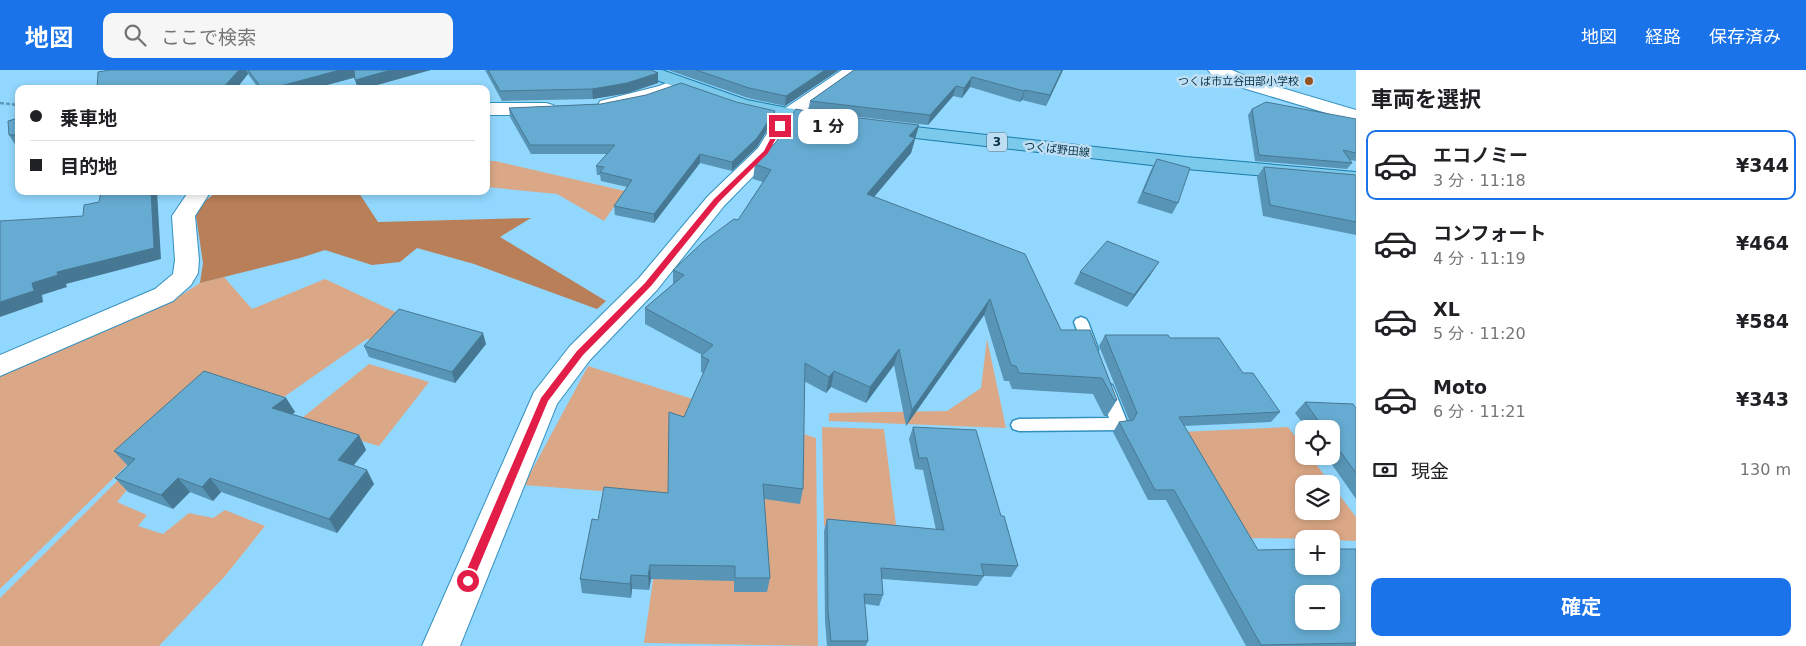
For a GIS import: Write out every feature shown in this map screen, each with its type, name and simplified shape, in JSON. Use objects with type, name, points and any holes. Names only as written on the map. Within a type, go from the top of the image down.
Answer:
[{"type":"main road","name":"つくば野田線","points":[[646,70],[743,105],[788,115],[852,125],[1186,163],[1356,178]]},
{"type":"street","points":[[1216,70],[1249,84],[1356,116]]},
{"type":"street","points":[[441,646],[544,400],[580,353],[648,284],[716,201],[766,152],[788,115],[841,72]]},
{"type":"street","points":[[589,107],[618,103],[666,90],[679,83]]},
{"type":"street","points":[[490,109],[562,109]]},
{"type":"street","points":[[0,366],[164,295],[180,284],[186,274],[189,263],[184,242],[184,214],[197,195]]},
{"type":"lane","points":[[1080,322],[1095,360]]},
{"type":"lane","points":[[1018,425],[1120,424],[1102,378]]},
{"type":"path","points":[[0,103],[15,105]]},
{"type":"shaded area","points":[[490,161],[625,191],[604,221],[557,194],[490,187]]},
{"type":"shaded area","points":[[213,195],[360,195],[378,222],[531,218],[500,237],[606,301],[597,309],[474,264],[417,248],[400,262],[372,265],[325,250],[200,283],[203,263],[196,216],[201,204]]},
{"type":"shaded area","points":[[224,277],[252,309],[325,279],[404,316],[376,341],[367,339],[278,401],[215,379],[0,589],[0,374],[180,296],[200,283]]},
{"type":"shaded area","points":[[987,339],[1006,428],[829,421],[829,413],[947,411],[981,388]]},
{"type":"shaded area","points":[[369,364],[429,382],[379,446],[297,422]]},
{"type":"shaded area","points":[[588,366],[816,438],[818,646],[644,643],[665,496],[524,485]]},
{"type":"shaded area","points":[[822,427],[884,429],[897,533],[824,526]]},
{"type":"shaded area","points":[[1288,427],[1295,436],[1295,465],[1317,465],[1324,475],[1295,475],[1295,520],[1340,520],[1340,496],[1356,517],[1356,541],[1340,540],[1340,530],[1295,530],[1295,539],[1238,538],[1180,432]]},
{"type":"shaded area","points":[[124,474],[134,481],[117,502],[147,515],[138,526],[163,534],[189,513],[213,518],[225,510],[265,526],[225,576],[159,646],[0,646],[0,598]]},
{"type":"building","points":[[110,70],[239,70],[226,85],[97,85],[98,72]]},
{"type":"building","points":[[248,70],[340,70],[284,85],[259,85]]},
{"type":"building","points":[[354,70],[391,70],[355,80]]},
{"type":"building","points":[[488,70],[651,70],[658,73],[627,83],[592,89],[500,91]]},
{"type":"building","points":[[696,70],[825,70],[786,96],[749,88]]},
{"type":"building","points":[[854,70],[1062,70],[1050,95],[1024,91],[972,77],[964,88],[956,86],[930,115],[810,101]]},
{"type":"building","points":[[681,83],[736,102],[775,111],[757,138],[732,162],[700,154],[654,214],[614,206],[632,180],[600,172],[604,167],[596,166],[615,145],[530,145],[509,108],[601,104],[646,95]]},
{"type":"building","points":[[1266,102],[1356,119],[1356,153],[1343,150],[1352,163],[1259,155],[1252,109]]},
{"type":"building","points":[[796,109],[919,125],[909,136],[915,138],[867,194],[1025,254],[1061,330],[1090,330],[1117,400],[1114,400],[1102,378],[1019,373],[1016,366],[1011,365],[990,299],[912,410],[899,349],[870,387],[834,371],[829,377],[805,363],[803,489],[763,484],[770,578],[735,578],[735,566],[650,565],[648,576],[631,575],[630,584],[580,579],[592,519],[598,520],[604,487],[668,493],[669,412],[684,417],[709,360],[701,356],[713,345],[645,308],[684,275],[673,270],[703,242],[734,219],[738,220],[771,170],[755,164],[776,142]]},
{"type":"building","points":[[15,119],[15,135],[9,135],[8,121]]},
{"type":"building","points":[[1157,159],[1190,168],[1178,203],[1143,192]]},
{"type":"building","points":[[1264,167],[1356,175],[1356,222],[1270,205]]},
{"type":"building","points":[[100,195],[151,195],[154,248],[57,272],[58,275],[32,283],[34,291],[0,302],[0,221],[83,216],[84,205],[99,202]]},
{"type":"building","points":[[1107,241],[1159,262],[1134,295],[1080,272]]},
{"type":"building","points":[[399,309],[483,333],[452,372],[364,346]]},
{"type":"building","points":[[1105,335],[1168,335],[1170,338],[1219,338],[1243,373],[1253,373],[1280,412],[1179,417],[1258,550],[1295,549],[1295,575],[1340,575],[1340,549],[1356,549],[1356,643],[1261,645],[1174,490],[1155,490],[1119,422],[1133,420],[1137,413]]},
{"type":"building","points":[[204,371],[286,398],[272,408],[359,435],[338,460],[367,470],[329,519],[210,478],[202,487],[178,478],[161,495],[115,478],[135,459],[114,451]]},
{"type":"building","points":[[1305,402],[1353,404],[1356,408],[1356,473],[1340,451],[1340,420],[1318,420]]},
{"type":"building","points":[[913,427],[976,430],[1018,566],[981,564],[984,576],[881,568],[883,595],[864,594],[868,641],[831,641],[828,611],[827,519],[944,530],[927,458],[919,458]]},
{"type":"place","name":"つくば市立谷田部小学校","points":[[1309,81]]},
{"type":"route","points":[[468,581],[544,400],[580,353],[648,284],[716,201],[766,152],[780,126]]}]
